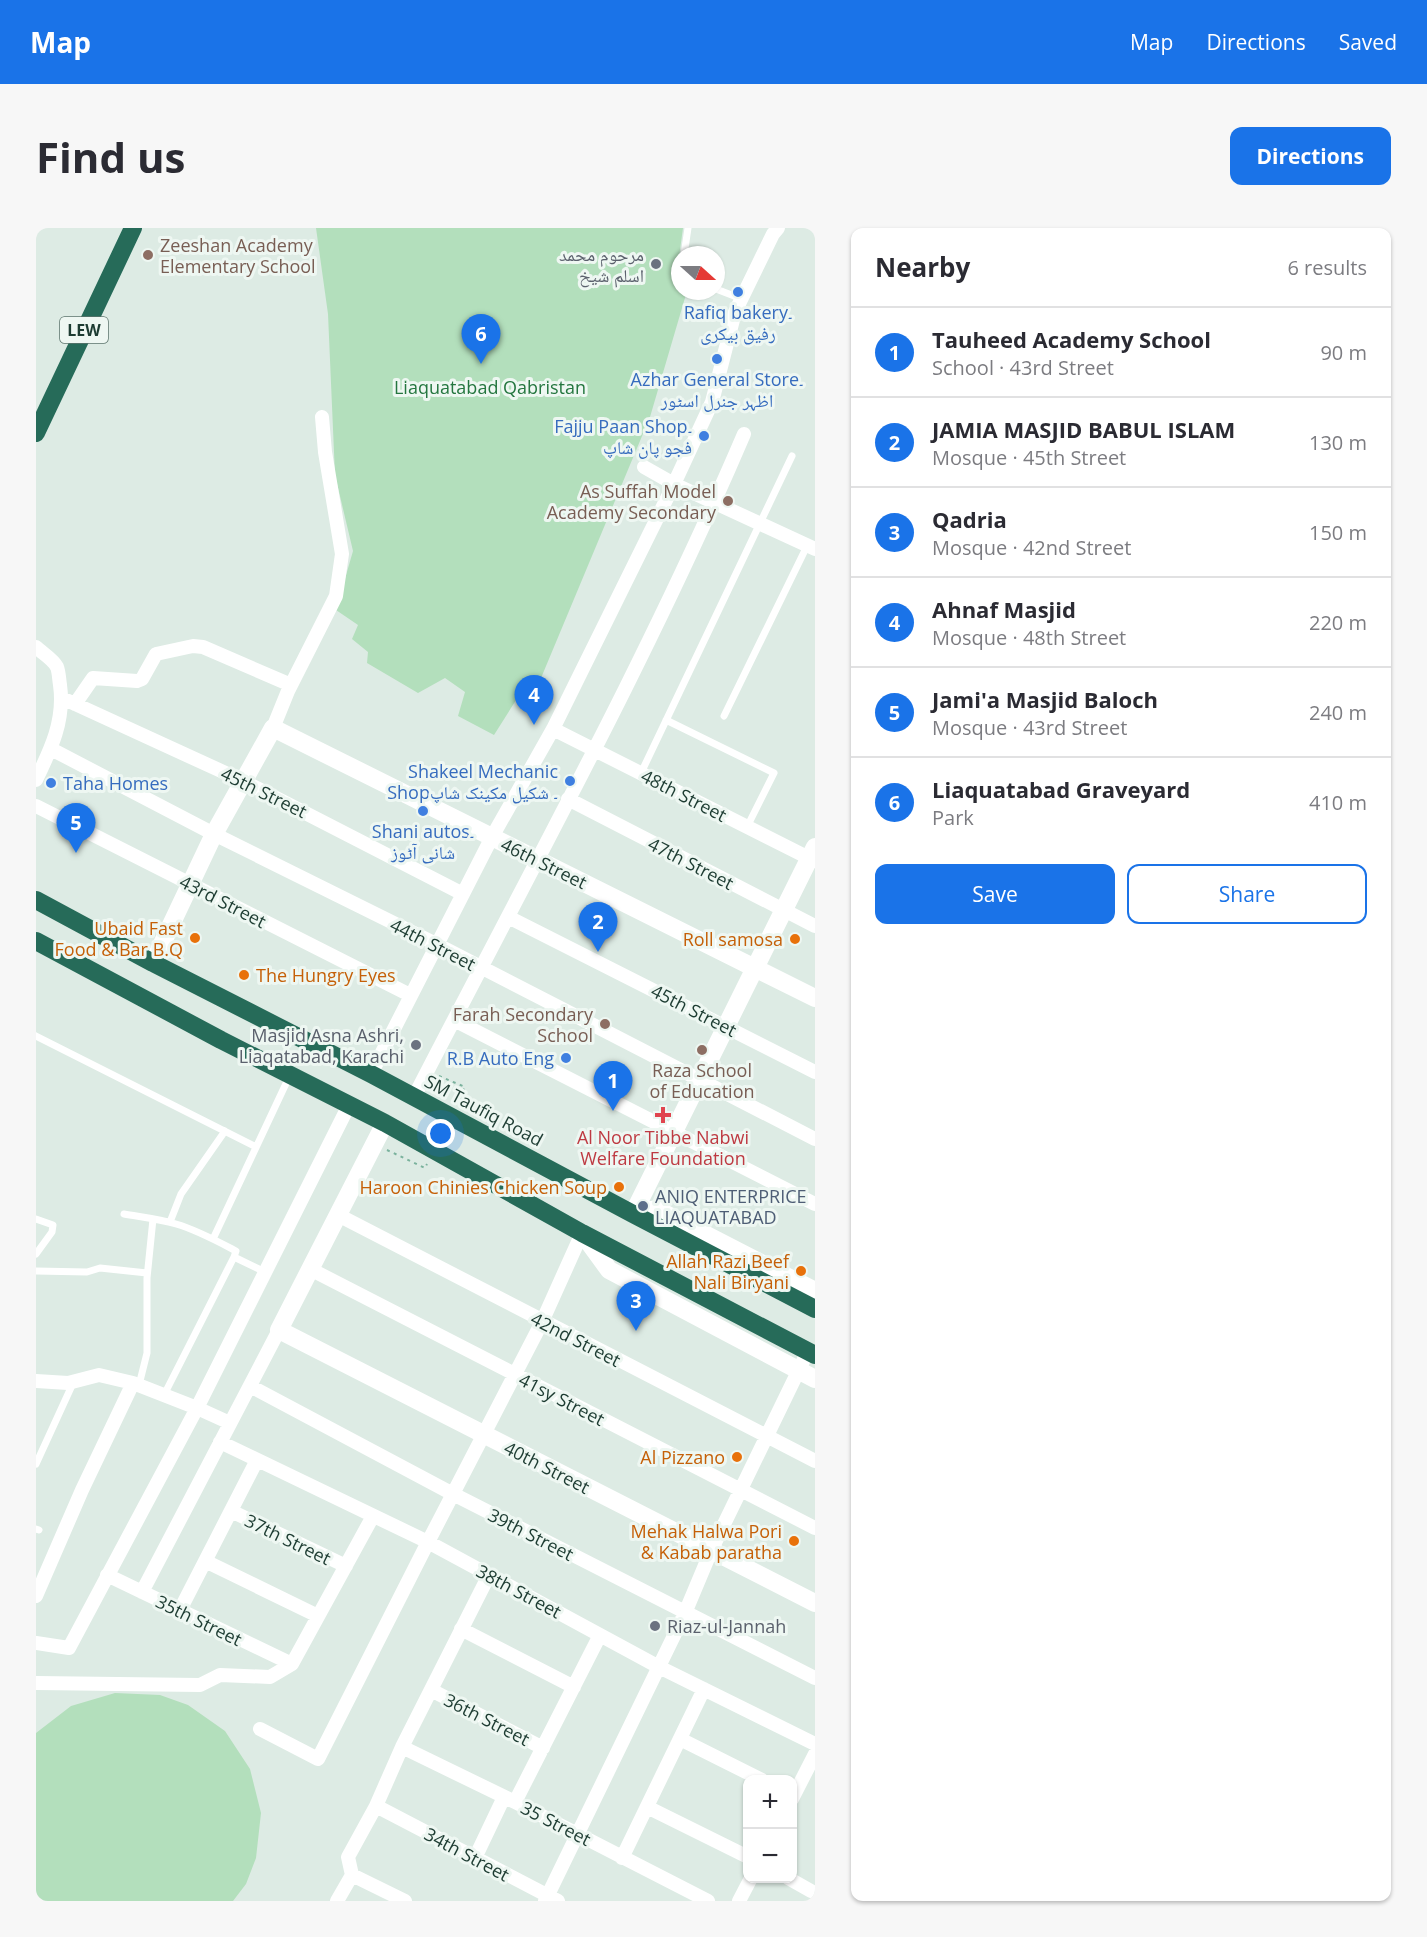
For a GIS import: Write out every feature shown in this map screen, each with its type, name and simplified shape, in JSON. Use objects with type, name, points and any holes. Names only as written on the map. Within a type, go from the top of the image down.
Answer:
[{"type":"highway","name":"LEW","points":[[36,433],[133,228]]},
{"type":"highway","name":"SM Taufiq Road","points":[[36,900],[815,1309]]},
{"type":"highway","points":[[36,941],[221,1040],[385,1123],[582,1233],[811,1353]]},
{"type":"street","points":[[371,1074],[492,837],[553,729],[674,484],[712,402],[735,312],[778,228]]},
{"type":"street","points":[[153,963],[214,834],[273,728],[291,685],[336,596],[342,554],[325,452],[322,417]]},
{"type":"street","points":[[414,1097],[595,750],[715,503],[744,434]]},
{"type":"street","points":[[644,467],[674,484],[811,548]]},
{"type":"street","points":[[75,704],[93,678],[137,681],[142,679],[156,654],[193,646],[203,647],[291,685]]},
{"type":"street","points":[[36,648],[58,668],[62,698],[61,713],[51,749],[36,780]]},
{"type":"street","name":"45th Street","points":[[62,698],[243,781],[463,894]]},
{"type":"street","name":"46th Street","points":[[273,728],[815,998]]},
{"type":"street","name":"48th Street","points":[[553,729],[747,827],[813,855]]},
{"type":"street","name":"44th Street","points":[[51,749],[815,1139]]},
{"type":"street","name":"47th Street","points":[[568,799],[815,926]]},
{"type":"street","name":"43rd Street","points":[[36,806],[410,995]]},
{"type":"street","points":[[633,1214],[813,855]]},
{"type":"street","name":"45th Street","points":[[508,917],[815,1072]]},
{"type":"street","points":[[453,1020],[815,1204]]},
{"type":"street","points":[[36,1644],[69,1648],[197,1408],[349,1105]]},
{"type":"street","points":[[142,1592],[385,1123]]},
{"type":"street","points":[[633,1214],[656,1209],[815,1291]]},
{"type":"street","name":"42nd Street","points":[[338,1215],[815,1461]]},
{"type":"street","points":[[260,1729],[318,1759],[542,1322],[582,1233],[609,1270],[815,1379]]},
{"type":"street","name":"41sy Street","points":[[310,1269],[815,1528]]},
{"type":"street","name":"40th Street","points":[[279,1330],[815,1603]]},
{"type":"street","points":[[550,1899],[578,1834],[685,1612],[711,1551],[798,1371],[811,1353]]},
{"type":"street","points":[[36,1381],[68,1383],[99,1376],[136,1384],[230,1423]]},
{"type":"street","points":[[36,1596],[82,1490],[136,1384]]},
{"type":"street","name":"39th Street","points":[[250,1386],[453,1494],[815,1678]]},
{"type":"street","name":"38th Street","points":[[220,1442],[428,1542],[659,1667],[815,1744]]},
{"type":"street","points":[[180,1610],[257,1460]]},
{"type":"street","name":"37th Street","points":[[231,1511],[346,1566]]},
{"type":"street","points":[[36,1683],[200,1685],[220,1675],[270,1677],[292,1664],[373,1516]]},
{"type":"street","points":[[205,1561],[318,1616]]},
{"type":"street","name":"35th Street","points":[[107,1575],[292,1664]]},
{"type":"street","points":[[337,1901],[352,1875],[348,1857],[376,1806],[402,1747],[489,1575]]},
{"type":"street","points":[[461,1629],[574,1687]]},
{"type":"street","points":[[475,1858],[543,1748],[600,1635]]},
{"type":"street","points":[[622,1858],[704,1689]]},
{"type":"street","name":"36th Street","points":[[431,1690],[543,1748]]},
{"type":"street","points":[[680,1739],[754,1775]]},
{"type":"street","name":"35 Street","points":[[402,1747],[708,1901]]},
{"type":"street","points":[[797,1788],[815,1754]]},
{"type":"street","name":"34th Street","points":[[376,1806],[550,1899]]},
{"type":"street","points":[[647,1807],[743,1855]]},
{"type":"street","points":[[352,1875],[404,1901]]},
{"type":"street","points":[[739,1901],[748,1883]]},
{"type":"street","points":[[796,1883],[811,1892]]},
{"type":"lane","points":[[685,246],[688,228]]},
{"type":"lane","points":[[725,292],[742,299]]},
{"type":"lane","points":[[641,773],[792,456]]},
{"type":"lane","points":[[724,716],[811,548]]},
{"type":"lane","points":[[666,720],[774,773],[747,827]]},
{"type":"lane","points":[[36,1036],[256,1147]]},
{"type":"lane","points":[[213,1239],[290,1075]]},
{"type":"lane","points":[[170,1222],[181,1194],[225,1131]]},
{"type":"lane","points":[[124,1214],[170,1222],[236,1251],[164,1395]]},
{"type":"lane","points":[[36,1219],[53,1225],[51,1232],[36,1254]]},
{"type":"lane","points":[[136,1384],[147,1353],[147,1272],[153,1219]]},
{"type":"lane","points":[[234,1257],[265,1272]]},
{"type":"lane","points":[[36,1271],[87,1272],[100,1268],[147,1272]]},
{"type":"lane","points":[[36,1464],[74,1381]]},
{"type":"path","points":[[442,1077],[465,1087]]},
{"type":"path","points":[[396,1154],[425,1168]]},
{"type":"green space","name":"Liaquatabad Qabristan","points":[[316,228],[683,228],[681,246],[671,246],[671,300],[684,300],[650,417],[531,702],[518,697],[494,735],[458,716],[465,692],[445,678],[418,693],[367,663],[368,652],[352,639],[358,625],[336,610],[353,551],[335,475],[328,314]]},
{"type":"green space","points":[[115,1693],[160,1695],[188,1705],[225,1731],[250,1769],[261,1813],[256,1858],[246,1884],[233,1901],[36,1901],[36,1733],[71,1706]]},
{"type":"place","name":"Zeeshan Academy Elementary School","points":[[148,255]]},
{"type":"place","name":"مرحوم محمد اسلم شیخ","points":[[656,264]]},
{"type":"place","name":"Rafiq bakery۔ رفیق بیکری","points":[[738,292]]},
{"type":"place","name":"Azhar General Store۔ اظہر جنرل اسٹور","points":[[717,359]]},
{"type":"place","name":"Liaquatabad Graveyard","points":[[481,364]]},
{"type":"place","name":"Fajju Paan Shop۔ فجو پان شاپ","points":[[704,436]]},
{"type":"place","name":"As Suffah Model Academy Secondary","points":[[728,501]]},
{"type":"place","name":"Ahnaf Masjid","points":[[534,725]]},
{"type":"place","name":"Shakeel Mechanic Shop۔ شکیل مکینک شاپ","points":[[570,781]]},
{"type":"place","name":"Taha Homes","points":[[51,783]]},
{"type":"place","name":"Shani autos۔ شانی آٹوز","points":[[423,811]]},
{"type":"place","name":"Jami'a Masjid Baloch","points":[[76,853]]},
{"type":"place","name":"Ubaid Fast Food & Bar B.Q","points":[[195,938]]},
{"type":"place","name":"Roll samosa","points":[[795,939]]},
{"type":"place","name":"JAMIA MASJID BABUL ISLAM","points":[[598,952]]},
{"type":"place","name":"The Hungry Eyes","points":[[244,975]]},
{"type":"place","name":"Farah Secondary School","points":[[605,1024]]},
{"type":"place","name":"Masjid Asna Ashri, Liaqatabad, Karachi","points":[[416,1045]]},
{"type":"place","name":"Raza School of Education","points":[[702,1050]]},
{"type":"place","name":"R.B Auto Eng","points":[[566,1058]]},
{"type":"place","name":"Tauheed Academy School","points":[[613,1111]]},
{"type":"place","name":"Al Noor Tibbe Nabwi Welfare Foundation","points":[[663,1115]]},
{"type":"place","name":"Haroon Chinies Chicken Soup","points":[[619,1187]]},
{"type":"place","name":"ANIQ ENTERPRICE LIAQUATABAD","points":[[643,1206]]},
{"type":"place","name":"Allah Razi Beef Nali Biryani","points":[[801,1271]]},
{"type":"place","name":"Qadria","points":[[636,1331]]},
{"type":"place","name":"Al Pizzano","points":[[737,1457]]},
{"type":"place","name":"Mehak Halwa Pori & Kabab paratha","points":[[794,1541]]},
{"type":"place","name":"Riaz-ul-Jannah","points":[[655,1626]]}]
